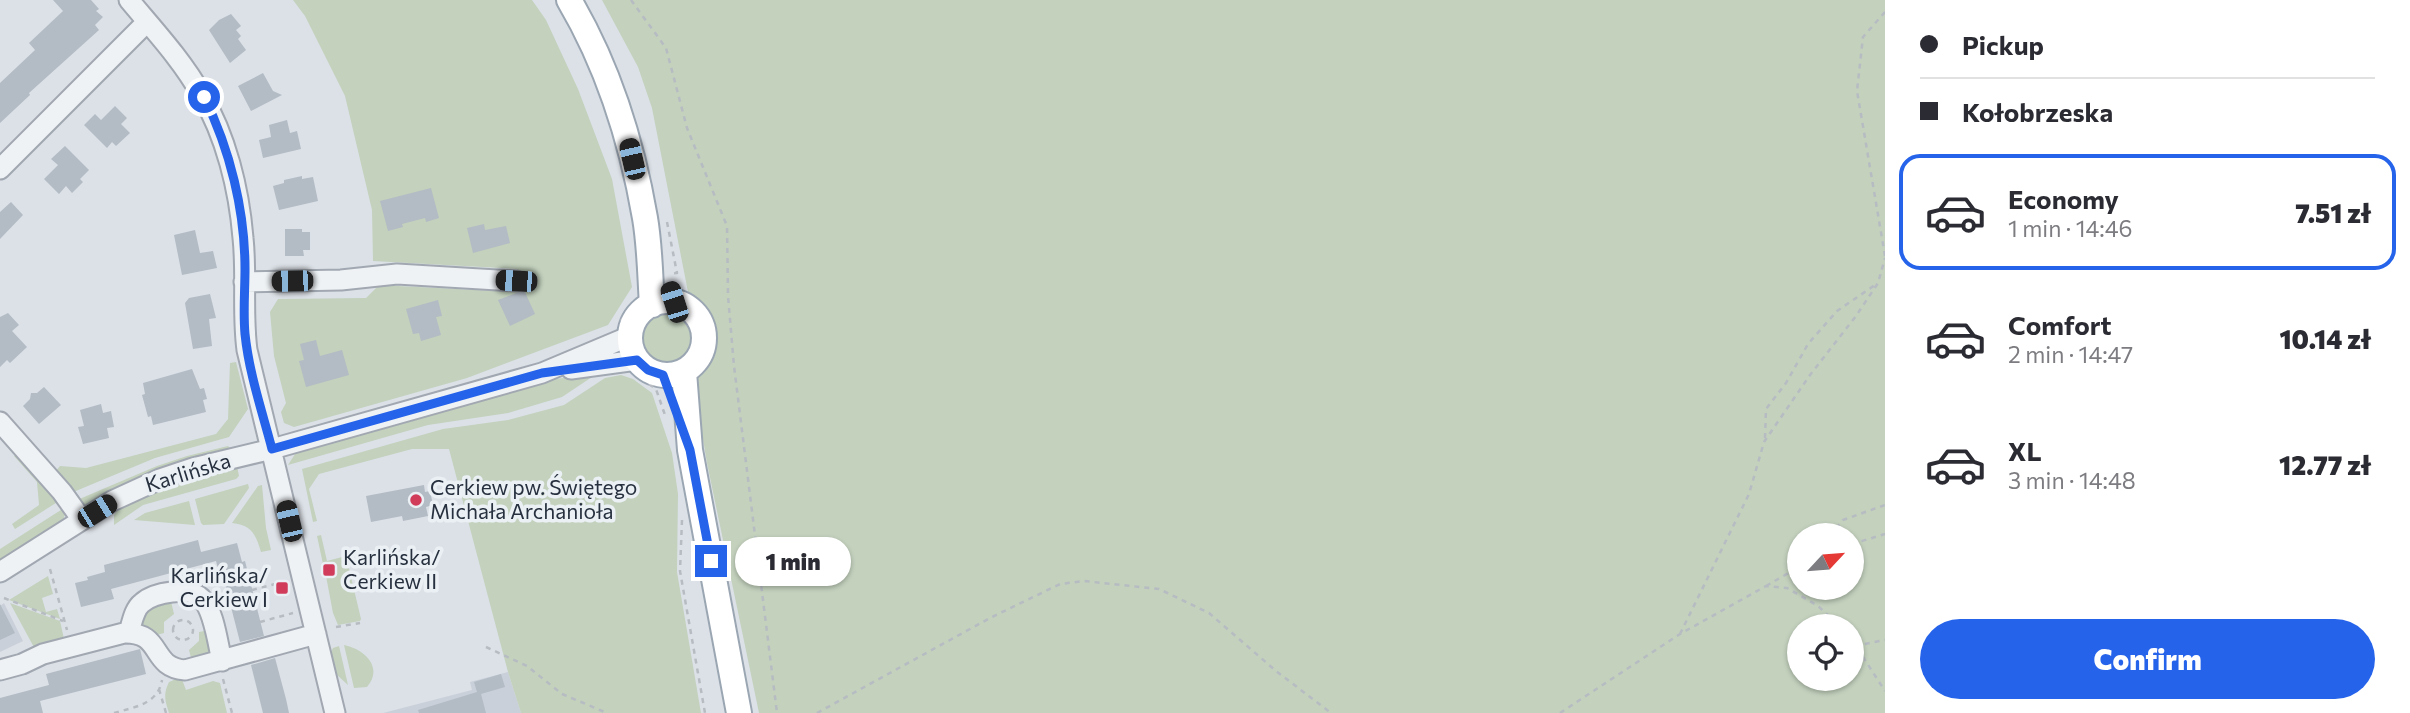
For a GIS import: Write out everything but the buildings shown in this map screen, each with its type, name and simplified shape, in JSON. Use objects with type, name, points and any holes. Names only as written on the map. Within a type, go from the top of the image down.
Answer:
[{"type":"main road","points":[[569,0],[590,39],[627,137],[663,303]]},
{"type":"main road","points":[[650,364],[699,358],[703,348],[703,328],[692,311],[663,303],[639,314],[632,328],[690,450],[740,713]]},
{"type":"street","points":[[129,0],[196,85],[221,136],[240,210],[244,242],[244,320],[247,351],[335,713]]},
{"type":"street","points":[[0,169],[147,22]]},
{"type":"street","points":[[244,282],[341,280],[397,274],[516,281]]},
{"type":"street","name":"Karlińska","points":[[0,572],[113,501],[183,471],[272,449],[542,373],[650,364]]},
{"type":"street","points":[[0,422],[62,492],[82,520]]},
{"type":"street","points":[[129,632],[136,610],[143,601],[176,591],[193,592],[202,598],[208,608],[220,661]]},
{"type":"street","points":[[0,670],[70,646],[129,632],[150,640],[165,663],[180,670],[316,634]]},
{"type":"path","points":[[631,0],[666,48],[687,128],[727,226],[728,296],[735,379],[777,713]]},
{"type":"path","points":[[1764,442],[1780,416],[1878,283],[1885,257],[1857,91],[1863,37],[1885,12]]},
{"type":"path","points":[[1680,634],[1749,494],[1764,442],[1766,409],[1786,383],[1808,344],[1836,312],[1878,283]]},
{"type":"path","points":[[650,364],[667,419]]},
{"type":"path","points":[[1841,523],[1885,505]]},
{"type":"path","points":[[682,514],[680,571],[705,713]]},
{"type":"path","points":[[1864,540],[1885,534]]},
{"type":"path","points":[[50,569],[70,646]]},
{"type":"path","points":[[1560,713],[1680,634],[1787,573]]},
{"type":"path","points":[[817,713],[990,618],[1060,584],[1084,581],[1159,589],[1209,613],[1276,671],[1331,713]]},
{"type":"path","points":[[252,590],[283,582]]},
{"type":"path","points":[[1766,586],[1787,587],[1827,614]]},
{"type":"path","points":[[4,598],[65,622]]},
{"type":"path","points":[[260,622],[293,613]]},
{"type":"path","points":[[178,621],[186,621],[192,626],[193,632],[186,640],[176,639],[173,634],[172,628],[178,621]]},
{"type":"path","points":[[337,627],[360,623]]},
{"type":"path","points":[[1864,644],[1885,640]]},
{"type":"path","points":[[486,648],[527,666],[562,694],[607,713]]},
{"type":"path","points":[[114,713],[144,704],[155,696],[162,673],[157,653]]},
{"type":"path","points":[[1864,660],[1885,691]]},
{"type":"path","points":[[220,661],[232,713]]},
{"type":"path","points":[[159,690],[166,713]]},
{"type":"path","points":[[593,707],[595,713]]},
{"type":"shaded area","points":[[4,603],[23,641],[0,652],[0,606]]},
{"type":"shaded area","points":[[508,672],[521,713],[383,713],[472,690],[470,682]]},
{"type":"green space","points":[[293,0],[532,0],[546,20],[578,89],[612,179],[632,287],[608,325],[467,378],[294,427],[284,423],[281,412],[286,403],[274,356],[270,312],[278,299],[366,298],[379,285],[515,292],[517,269],[373,261],[372,210],[345,96],[305,16]]},
{"type":"green space","points":[[602,0],[1885,0],[1885,713],[759,713],[707,463],[693,380],[709,356],[713,335],[705,314],[688,292],[652,108],[638,67]]},
{"type":"green space","points":[[667,312],[677,314],[685,320],[691,328],[691,348],[685,356],[677,362],[667,364],[657,362],[649,356],[643,348],[641,338],[643,328],[649,320],[657,314]]},
{"type":"green space","points":[[236,362],[248,409],[229,437],[155,458],[71,493],[55,472],[60,466],[86,468],[216,434],[228,419],[230,363]]},
{"type":"green space","points":[[595,375],[562,397],[508,413],[428,425],[288,465],[297,451],[543,380]]},
{"type":"green space","points":[[621,375],[633,379],[652,393],[672,453],[678,494],[677,572],[701,713],[521,713],[449,449],[412,449],[319,474],[309,489],[317,521],[313,522],[302,469],[443,429],[508,420],[564,405],[605,378]]},
{"type":"green space","points":[[228,446],[232,450],[92,504],[77,500],[157,466]]},
{"type":"green space","points":[[19,454],[59,501],[15,529],[12,524],[39,505],[37,482],[14,456]]},
{"type":"green space","points":[[237,466],[239,476],[236,479],[143,505],[114,525],[114,515],[119,508],[176,482]]},
{"type":"green space","points":[[248,484],[249,488],[224,524],[201,523],[195,499]]},
{"type":"green space","points":[[262,485],[271,550],[261,552],[249,529],[232,523],[258,486]]},
{"type":"green space","points":[[189,501],[195,525],[134,520],[145,513]]},
{"type":"green space","points":[[64,508],[63,521],[0,562],[0,549]]},
{"type":"green space","points":[[321,535],[327,561],[346,556],[360,621],[338,625],[326,576],[332,574],[329,564],[323,564],[317,536]]},
{"type":"green space","points":[[48,576],[53,594],[42,598],[46,612],[57,609],[60,619],[9,600]]},
{"type":"green space","points":[[170,597],[174,614],[164,622],[164,633],[153,636],[140,627],[141,611]]},
{"type":"green space","points":[[10,603],[60,621],[64,639],[36,651]]},
{"type":"green space","points":[[210,630],[214,651],[193,665],[189,650],[199,641],[199,632]]},
{"type":"green space","points":[[344,645],[358,650],[369,660],[373,673],[367,687],[354,688]]},
{"type":"green space","points":[[339,646],[348,685],[336,674],[330,654],[333,648]]},
{"type":"green space","points":[[181,677],[186,690],[213,681],[220,683],[227,713],[169,713],[165,698],[167,686],[169,682]]},
{"type":"place","name":"Cerkiew pw. Świętego Michała Archanioła","points":[[416,500]]},
{"type":"place","name":"Karlińska/ Cerkiew II","points":[[329,570]]},
{"type":"place","name":"Karlińska/ Cerkiew I","points":[[282,588]]},
{"type":"route","points":[[204,97],[226,153],[240,210],[245,269],[245,334],[251,370],[272,449],[542,373],[637,360],[648,370],[663,375],[690,450],[711,561]]}]
